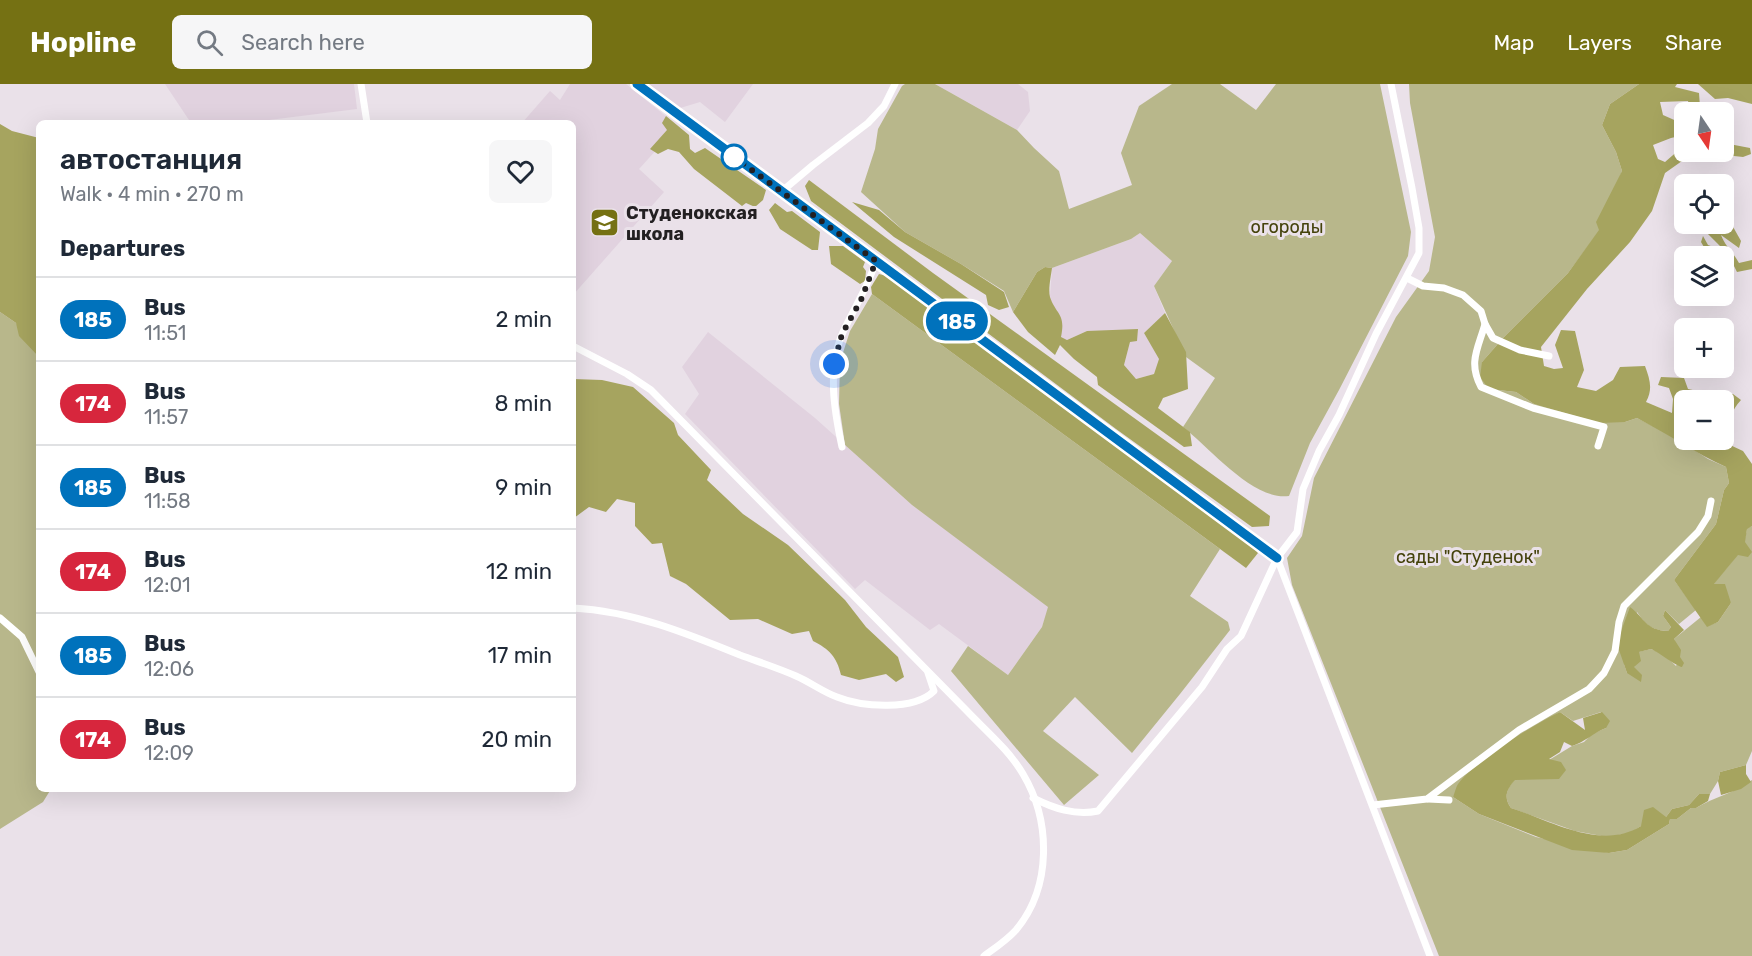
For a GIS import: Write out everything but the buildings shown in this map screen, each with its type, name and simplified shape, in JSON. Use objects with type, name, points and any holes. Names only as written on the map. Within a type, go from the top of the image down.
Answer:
[{"type":"street","points":[[361,84],[367,120]]},
{"type":"street","points":[[637,84],[1277,558],[1430,956]]},
{"type":"street","points":[[781,192],[868,123],[884,106],[895,84]]},
{"type":"street","points":[[1034,798],[1050,807],[1069,811],[1086,814],[1098,811],[1202,687],[1227,649],[1241,636],[1277,558],[1297,532],[1303,489],[1319,451],[1339,415],[1376,334],[1419,253],[1419,228],[1391,84]]},
{"type":"street","points":[[842,447],[833,386],[834,364],[842,334],[861,300],[876,261]]},
{"type":"street","points":[[1407,278],[1423,286],[1444,288],[1463,295],[1481,311],[1493,338],[1521,351],[1549,356]]},
{"type":"street","points":[[1485,324],[1474,362],[1475,376],[1481,387],[1533,408],[1604,427],[1598,446]]},
{"type":"street","points":[[576,348],[627,374],[651,390],[927,670],[1022,772],[1034,798],[1043,834],[1043,857],[1034,900],[1015,931],[984,956]]},
{"type":"street","points":[[1427,799],[1519,730],[1589,689],[1604,673],[1615,651],[1624,606],[1698,532],[1708,516],[1711,501]]},
{"type":"street","points":[[576,608],[616,612],[680,631],[766,663],[838,697],[862,702],[890,705],[926,699],[934,691],[927,670]]},
{"type":"street","points":[[0,618],[22,637],[36,666]]},
{"type":"street","points":[[1372,806],[1427,799],[1449,800]]},
{"type":"shaded area","points":[[165,84],[354,84],[357,109],[269,120],[189,120]]},
{"type":"shaded area","name":"Студенокская школа","points":[[570,84],[626,84],[678,126],[639,169],[664,192],[576,292],[576,120],[525,120],[550,91],[560,100]]},
{"type":"shaded area","points":[[644,84],[753,84],[725,122],[700,102],[677,109]]},
{"type":"shaded area","points":[[935,84],[1018,84],[1028,92],[1030,111],[1017,130]]},
{"type":"shaded area","points":[[1639,84],[1677,84],[1675,87],[1699,93],[1700,102],[1660,102],[1663,115],[1674,120],[1674,137],[1653,145],[1658,159],[1665,162],[1674,154],[1674,162],[1681,162],[1665,173],[1652,211],[1630,242],[1587,289],[1541,347],[1544,366],[1554,369],[1563,368],[1555,345],[1561,330],[1575,331],[1584,370],[1577,387],[1596,391],[1613,380],[1620,367],[1645,366],[1650,384],[1646,402],[1672,413],[1673,399],[1669,388],[1658,385],[1661,377],[1684,378],[1688,389],[1693,390],[1674,390],[1674,439],[1637,418],[1625,422],[1600,423],[1534,404],[1516,392],[1489,389],[1480,377],[1482,362],[1568,273],[1599,230],[1596,222],[1622,171],[1616,152],[1602,125],[1610,104]]},
{"type":"shaded area","points":[[1698,84],[1752,84],[1752,104],[1728,98],[1715,99]]},
{"type":"shaded area","points":[[666,116],[689,135],[690,149],[695,153],[705,148],[766,190],[763,200],[755,207],[746,203],[742,206],[694,169],[679,152],[668,149],[658,154],[650,149],[667,130],[662,123]]},
{"type":"shaded area","points":[[0,124],[12,131],[36,137],[36,354],[19,336],[16,323],[0,312]]},
{"type":"shaded area","points":[[1734,145],[1750,148],[1751,154],[1743,157],[1734,156]]},
{"type":"shaded area","points":[[809,180],[933,273],[1270,516],[1269,526],[1252,527],[1116,429],[811,201],[805,186]]},
{"type":"shaded area","points":[[852,202],[879,210],[905,232],[1004,292],[1009,307],[999,310],[988,305],[986,295],[894,237]]},
{"type":"shaded area","points":[[775,203],[787,212],[792,211],[820,232],[818,250],[812,250],[780,229],[769,210]]},
{"type":"shaded area","points":[[1734,229],[1741,241],[1739,248],[1721,235],[1728,246],[1720,246],[1708,234],[1734,234]]},
{"type":"shaded area","points":[[1140,233],[1172,261],[1154,286],[1165,313],[1144,333],[1160,359],[1154,374],[1136,379],[1124,365],[1130,342],[1087,331],[1067,340],[1060,337],[1050,296],[1052,268],[1131,239]]},
{"type":"shaded area","points":[[1703,236],[1711,246],[1703,246],[1701,242]]},
{"type":"shaded area","points":[[829,246],[843,246],[865,262],[863,267],[866,271],[865,281],[860,284],[831,264]]},
{"type":"shaded area","points":[[1734,256],[1739,263],[1752,260],[1752,269],[1737,272],[1734,266]]},
{"type":"shaded area","points":[[1045,267],[1052,268],[1049,294],[1061,319],[1061,337],[1067,340],[1087,331],[1138,329],[1137,341],[1130,342],[1124,365],[1136,379],[1154,374],[1159,359],[1144,333],[1165,313],[1186,352],[1188,389],[1163,398],[1158,408],[1190,432],[1192,446],[1184,447],[1098,385],[1097,377],[1060,345],[1055,355],[1028,332],[1013,312],[1037,272]]},
{"type":"shaded area","points":[[879,274],[887,276],[1252,546],[1258,553],[1246,568],[872,294],[871,287]]},
{"type":"shaded area","points":[[708,332],[815,418],[912,505],[1049,607],[1042,627],[1008,675],[939,624],[930,630],[865,580],[855,589],[685,414],[699,394],[682,367]]},
{"type":"shaded area","points":[[576,379],[602,380],[633,387],[674,423],[678,435],[711,470],[707,480],[743,514],[788,545],[845,600],[866,627],[898,657],[904,677],[896,682],[886,674],[859,680],[841,675],[835,658],[824,647],[813,641],[809,631],[792,634],[758,619],[730,620],[686,584],[670,576],[662,543],[652,544],[635,526],[635,503],[617,499],[606,512],[589,507],[576,517]]},
{"type":"shaded area","points":[[1734,395],[1741,400],[1734,410]]},
{"type":"shaded area","points":[[1734,447],[1743,451],[1752,464],[1752,526],[1747,529],[1745,542],[1752,552],[1748,557],[1738,555],[1714,584],[1725,584],[1731,603],[1718,622],[1707,627],[1674,580],[1716,524],[1724,490],[1729,483],[1726,467],[1693,450],[1734,450]]},
{"type":"shaded area","points":[[1630,607],[1650,626],[1668,631],[1671,627],[1663,616],[1665,610],[1684,630],[1674,639],[1681,650],[1680,657],[1684,663],[1682,667],[1651,649],[1639,652],[1641,661],[1634,667],[1642,675],[1641,682],[1627,673],[1619,650],[1620,634]]},
{"type":"shaded area","points":[[1560,712],[1585,730],[1583,718],[1602,712],[1610,721],[1606,728],[1577,744],[1572,746],[1564,742],[1560,752],[1549,759],[1561,762],[1566,770],[1559,779],[1515,780],[1507,793],[1507,800],[1511,808],[1576,831],[1609,836],[1626,833],[1641,826],[1644,810],[1653,807],[1666,817],[1672,809],[1689,805],[1699,794],[1710,794],[1708,801],[1696,808],[1691,808],[1677,819],[1670,819],[1669,824],[1627,850],[1609,853],[1572,850],[1479,814],[1453,797],[1458,784],[1478,764],[1535,725]]},
{"type":"shaded area","points":[[1746,765],[1746,774],[1751,782],[1741,789],[1721,795],[1718,781],[1720,772]]},
{"type":"green space","name":"огороды","points":[[905,84],[935,84],[1017,130],[1059,171],[1069,209],[1132,185],[1121,153],[1139,106],[1172,84],[1220,84],[1256,110],[1276,84],[1380,84],[1411,232],[1408,256],[1310,443],[1289,496],[1275,495],[1247,482],[1183,427],[1215,378],[1186,357],[1154,286],[1172,261],[1140,233],[1131,239],[1052,268],[1045,267],[1037,272],[1013,312],[1004,291],[905,232],[861,192],[875,149],[878,129]]},
{"type":"green space","name":"сады \"Студенок\"","points":[[1409,84],[1639,84],[1610,104],[1602,125],[1616,152],[1622,171],[1600,230],[1568,273],[1482,362],[1489,389],[1516,392],[1534,404],[1625,422],[1637,418],[1674,437],[1674,450],[1694,450],[1726,467],[1729,483],[1724,490],[1716,524],[1674,580],[1696,610],[1679,624],[1665,610],[1663,616],[1671,627],[1668,631],[1650,626],[1637,612],[1624,664],[1627,673],[1634,667],[1638,652],[1651,649],[1665,655],[1676,666],[1680,657],[1674,639],[1701,617],[1707,626],[1718,622],[1731,603],[1713,585],[1739,552],[1747,528],[1752,526],[1752,751],[1746,765],[1720,772],[1718,781],[1710,794],[1699,794],[1689,805],[1672,809],[1666,817],[1641,826],[1630,833],[1607,837],[1575,831],[1511,808],[1507,797],[1508,790],[1515,779],[1559,779],[1549,760],[1606,728],[1601,712],[1573,721],[1560,712],[1506,744],[1473,769],[1453,797],[1479,814],[1536,837],[1609,853],[1627,850],[1669,824],[1670,819],[1677,819],[1691,808],[1696,808],[1752,780],[1752,956],[1439,956],[1292,585],[1287,558],[1302,536],[1314,478],[1396,317],[1429,271],[1435,237],[1410,103]]},
{"type":"green space","points":[[872,294],[1220,549],[1190,596],[1228,622],[1230,630],[1132,753],[1075,697],[1043,731],[1099,775],[1064,805],[951,671],[968,646],[1008,675],[1042,627],[1048,607],[912,505],[845,445],[839,404],[840,362],[850,331]]},
{"type":"green space","points":[[0,312],[16,323],[36,353],[36,792],[49,792],[43,802],[0,829]]},
{"type":"bus line","name":"185","points":[[637,84],[1277,558]]},
{"type":"place","name":"Студенокская школа","points":[[605,223]]},
{"type":"route","points":[[734,157],[730,154],[876,261],[861,300],[842,334],[834,364]]}]
